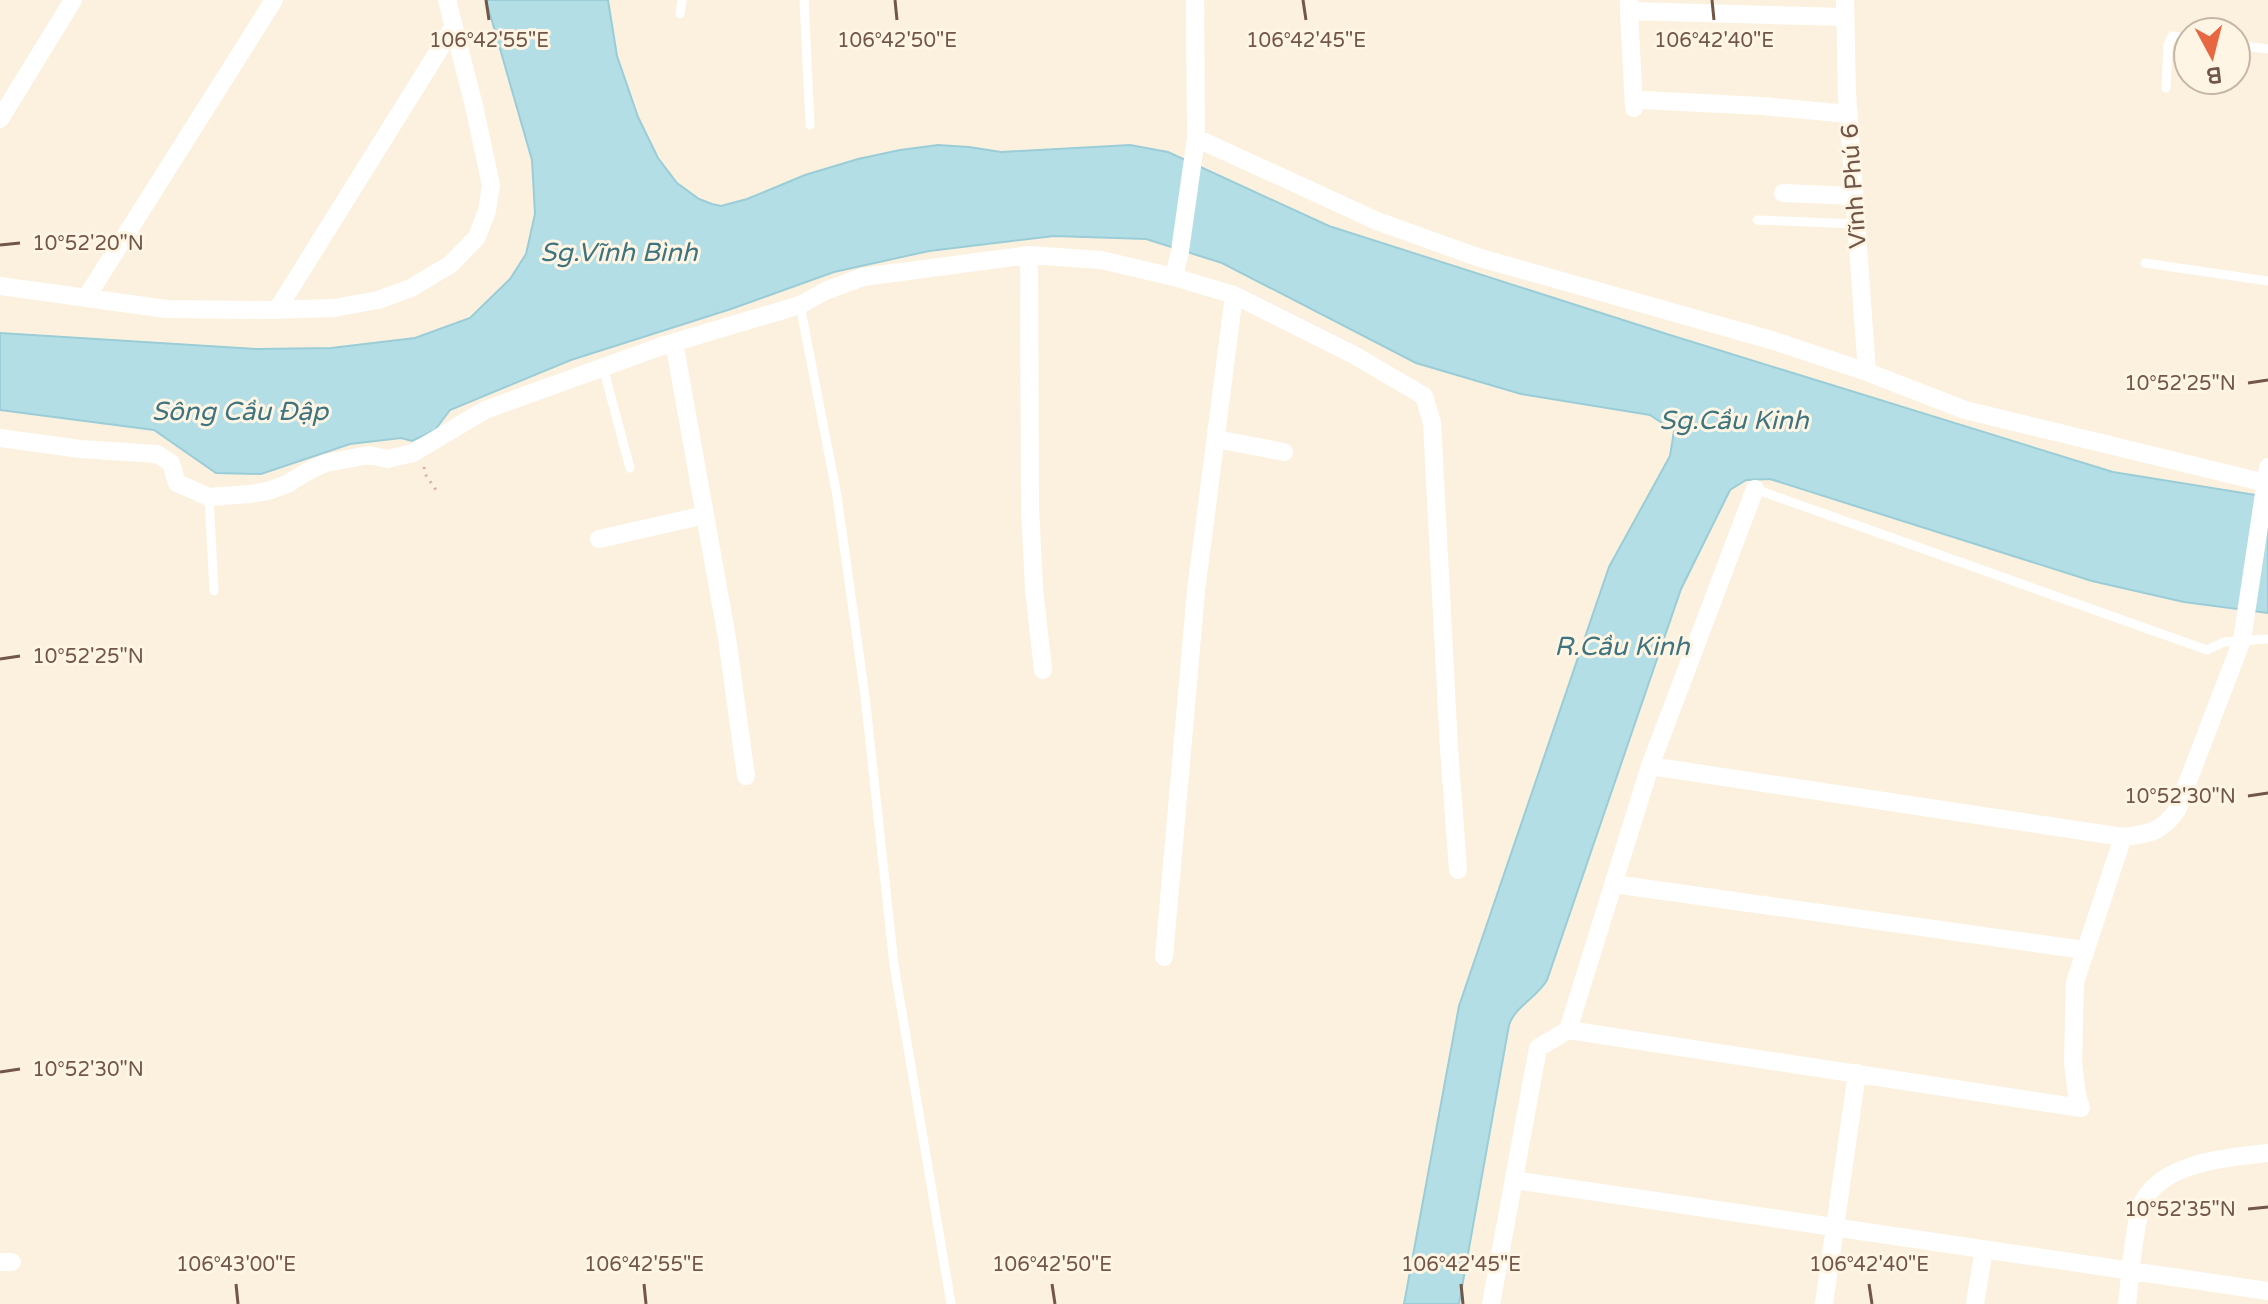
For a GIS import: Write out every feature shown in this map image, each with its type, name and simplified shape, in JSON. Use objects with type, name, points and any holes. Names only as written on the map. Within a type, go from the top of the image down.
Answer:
[{"type":"street","points":[[0,119],[73,0]]},
{"type":"street","points":[[86,298],[274,0]]},
{"type":"street","points":[[0,286],[166,309],[334,308],[378,300],[411,288],[451,264],[477,237],[487,211],[491,185],[447,0]]},
{"type":"street","points":[[1174,277],[1195,144],[1195,0]]},
{"type":"street","points":[[1845,8],[1629,6],[1637,104],[1762,106],[1849,114]]},
{"type":"street","name":"Vĩnh Phú 6","points":[[1845,8],[1849,114],[1867,372]]},
{"type":"street","points":[[277,310],[454,26]]},
{"type":"street","points":[[1195,144],[1377,221],[1477,257],[1771,340],[1867,372],[1965,410],[2266,483],[2242,636],[2177,810],[2158,830],[2123,837],[1650,766]]},
{"type":"street","points":[[1783,193],[1854,196]]},
{"type":"street","points":[[1029,255],[1030,506],[1034,589],[1043,670]]},
{"type":"street","points":[[0,438],[80,449],[157,454],[171,463],[177,483],[209,497],[268,491],[326,463],[369,455],[388,459],[413,453],[485,410],[674,342],[800,305],[825,291],[863,277],[1029,255],[1101,260],[1174,277],[1234,295],[1354,355],[1424,396],[1432,423],[1458,870]]},
{"type":"street","points":[[1164,957],[1196,591],[1234,295]]},
{"type":"street","points":[[674,342],[727,638],[746,776]]},
{"type":"street","points":[[1216,439],[1284,452]]},
{"type":"street","points":[[1568,1030],[1650,766],[1755,489]]},
{"type":"street","points":[[599,539],[705,515]]},
{"type":"street","points":[[1491,1304],[1538,1048],[1568,1030],[2081,1108],[2073,1062],[2075,982],[2123,837]]},
{"type":"street","points":[[1614,884],[2084,950]]},
{"type":"street","points":[[1824,1304],[1857,1073]]},
{"type":"street","points":[[2127,1304],[2140,1210],[2152,1189],[2174,1173],[2203,1162],[2268,1153]]},
{"type":"street","points":[[1514,1180],[2268,1291]]},
{"type":"street","points":[[1975,1304],[1984,1249]]},
{"type":"lane","points":[[680,14],[682,0]]},
{"type":"lane","points":[[804,0],[810,125]]},
{"type":"lane","points":[[2166,88],[2168,45],[2172,36]]},
{"type":"lane","points":[[1757,220],[1856,224]]},
{"type":"lane","points":[[2145,263],[2268,281]]},
{"type":"lane","points":[[800,305],[837,496],[865,696],[894,965],[951,1304]]},
{"type":"lane","points":[[603,367],[630,468]]},
{"type":"lane","points":[[1755,489],[2207,650],[2242,636],[2268,639]]},
{"type":"lane","points":[[209,497],[214,591]]},
{"type":"path","points":[[421,448],[425,474],[438,493]]},
{"type":"water","points":[[486,0],[608,0],[617,56],[638,117],[658,158],[677,183],[699,199],[712,204],[721,206],[747,199],[805,175],[858,159],[938,145],[1001,152],[1130,145],[1168,152],[1329,226],[1670,335],[2113,472],[2268,497],[2268,613],[2184,602],[2092,581],[1770,479],[1746,480],[1730,490],[1681,589],[1547,980],[1516,1012],[1509,1025],[1459,1304],[1404,1304],[1459,1006],[1609,567],[1670,456],[1674,431],[1650,415],[1521,394],[1416,363],[1222,263],[1146,239],[1054,236],[929,251],[834,272],[731,309],[571,360],[450,410],[435,430],[412,441],[401,438],[350,444],[261,474],[216,473],[154,430],[0,410],[0,333],[256,349],[331,348],[415,338],[470,318],[510,279],[526,254],[535,214],[532,160]]},
{"type":"water label","name":"Sg.Vĩnh Bình","points":[[619,252]]},
{"type":"water label","name":"Sông Cầu Đập","points":[[240,411]]},
{"type":"water label","name":"Sg.Cầu Kinh","points":[[1734,420]]},
{"type":"water label","name":"R.Cầu Kinh","points":[[1622,646]]}]
